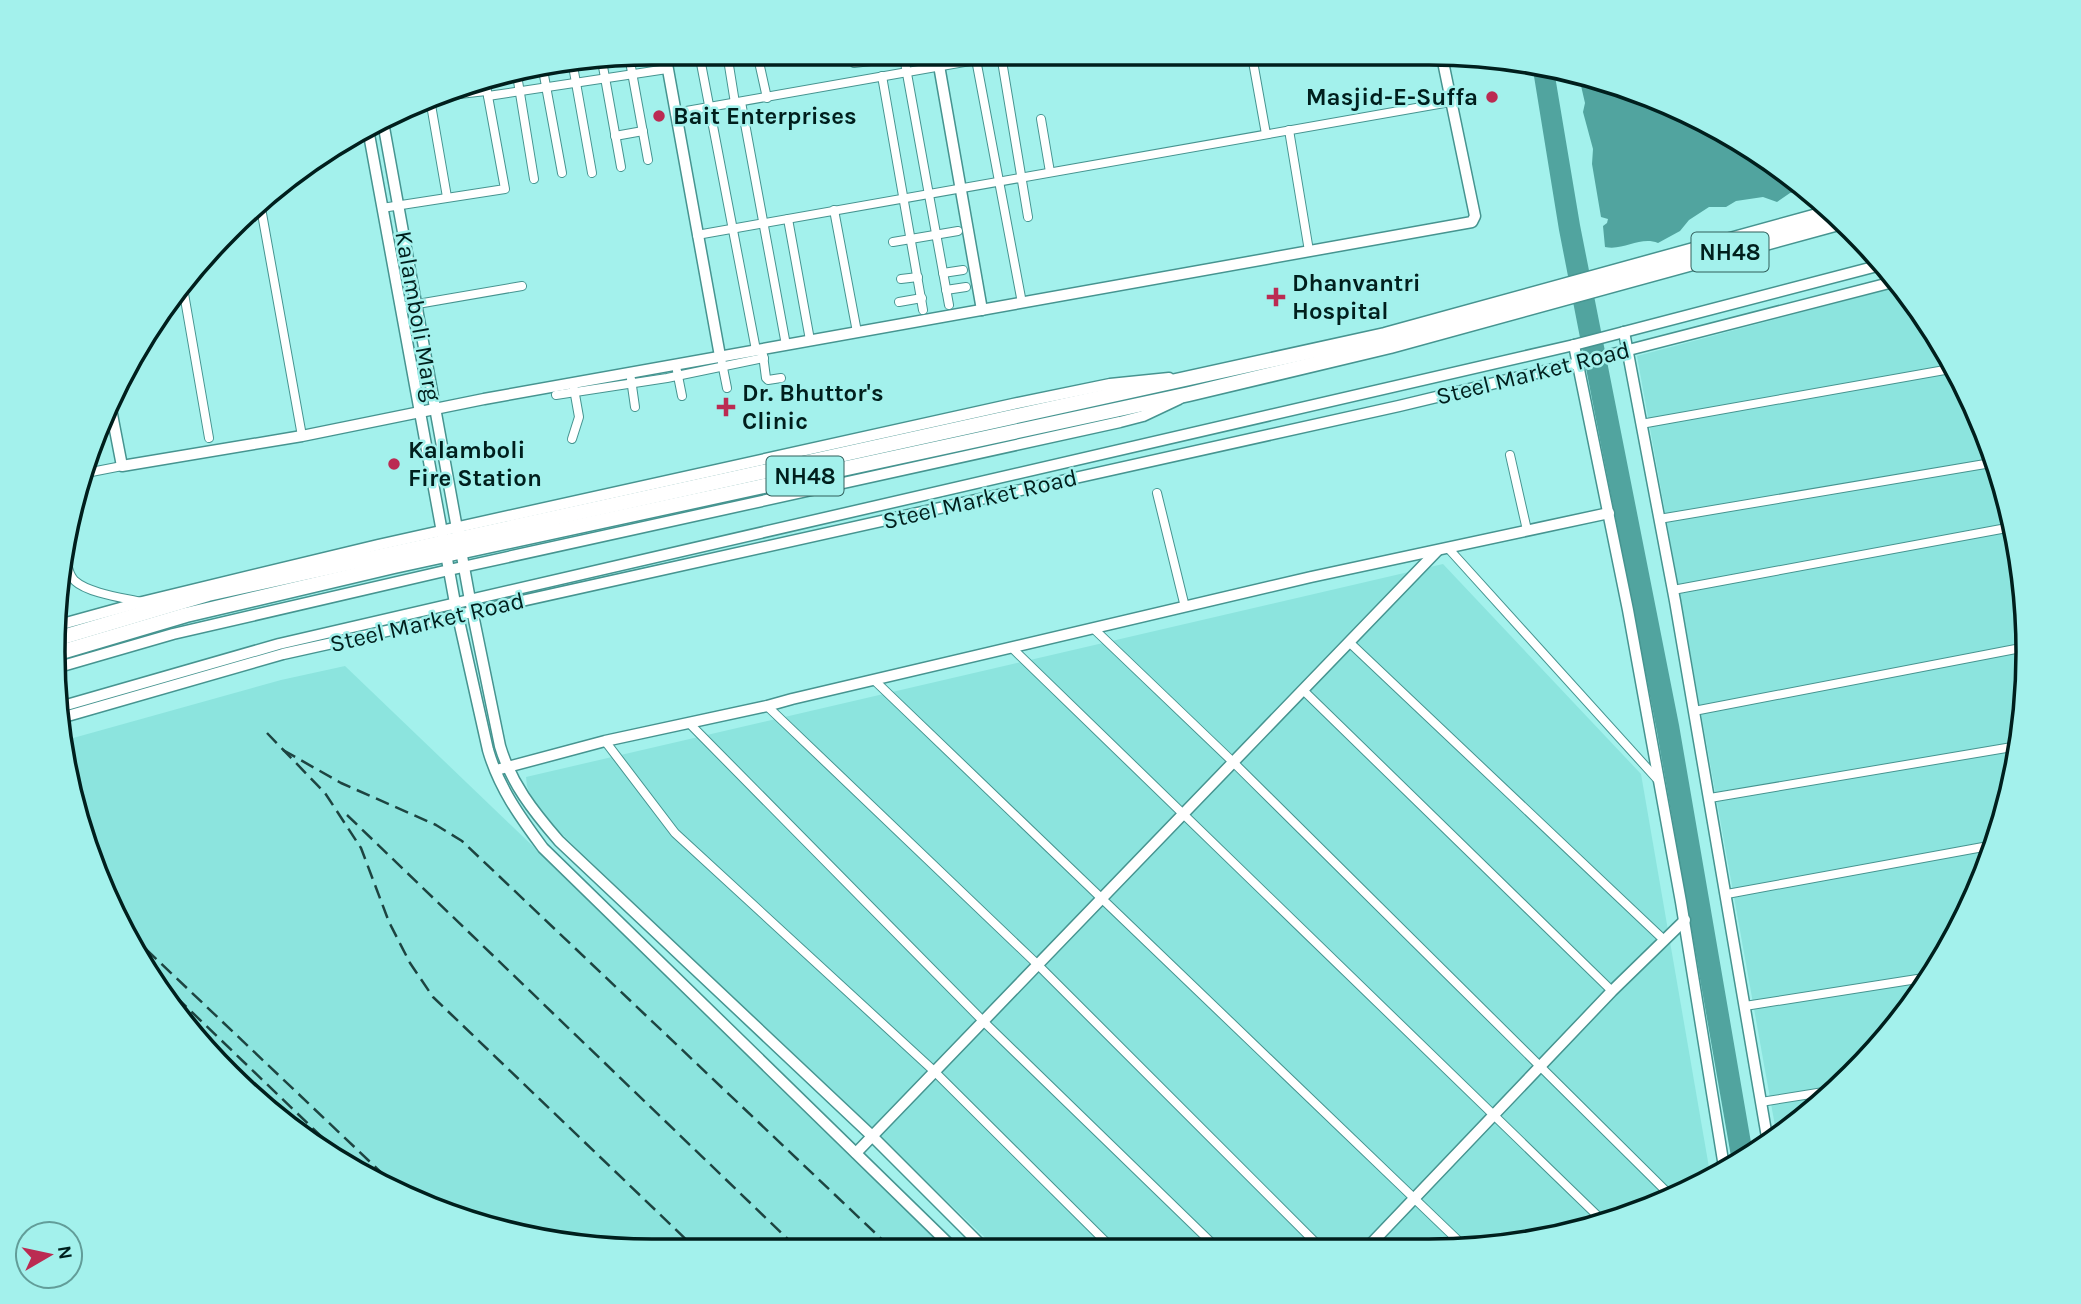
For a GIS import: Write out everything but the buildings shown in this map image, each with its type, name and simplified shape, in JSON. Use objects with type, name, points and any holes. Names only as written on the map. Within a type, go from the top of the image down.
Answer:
[{"type":"highway","name":"NH48","points":[[1617,278],[1821,215]]},
{"type":"highway","name":"NH48","points":[[65,636],[208,594],[444,542],[1189,394],[1390,346],[1551,296],[1831,225]]},
{"type":"highway","name":"NH48","points":[[459,539],[1551,296]]},
{"type":"highway","name":"NH48","points":[[65,651],[444,542]]},
{"type":"street","points":[[666,65],[727,388]]},
{"type":"street","points":[[701,65],[732,229],[766,378],[781,378]]},
{"type":"street","points":[[730,65],[786,345]]},
{"type":"street","points":[[760,65],[767,98]]},
{"type":"street","points":[[906,65],[949,305]]},
{"type":"street","points":[[675,113],[946,65]]},
{"type":"street","points":[[978,65],[1022,303]]},
{"type":"street","points":[[1003,65],[1028,216]]},
{"type":"street","points":[[1254,65],[1266,134]]},
{"type":"street","points":[[93,472],[302,436],[435,409],[677,370],[810,340],[1472,222],[1475,216],[1444,65]]},
{"type":"street","points":[[631,66],[648,160]]},
{"type":"street","points":[[603,67],[621,167]]},
{"type":"street","points":[[939,67],[982,310]]},
{"type":"street","points":[[464,96],[667,69]]},
{"type":"street","points":[[574,70],[592,173]]},
{"type":"street","points":[[544,75],[562,173]]},
{"type":"street","points":[[882,76],[923,310]]},
{"type":"street","points":[[518,81],[534,179]]},
{"type":"street","points":[[382,208],[505,189],[486,89]]},
{"type":"street","points":[[697,235],[1450,102]]},
{"type":"street","points":[[433,107],[447,197]]},
{"type":"street","points":[[1041,119],[1050,172]]},
{"type":"street","name":"Kalamboli Marg","points":[[384,129],[470,600],[506,767],[535,813],[559,841],[872,1136],[975,1239]]},
{"type":"street","points":[[1289,130],[1309,251]]},
{"type":"street","points":[[615,136],[643,131]]},
{"type":"street","name":"Kalamboli Marg","points":[[369,137],[455,603],[494,770],[507,796],[543,848],[944,1239]]},
{"type":"street","points":[[834,211],[856,332]]},
{"type":"street","points":[[262,213],[302,436]]},
{"type":"street","points":[[788,219],[810,340]]},
{"type":"street","points":[[893,242],[958,232]]},
{"type":"street","name":"Steel Market Road","points":[[68,705],[279,644],[1574,345],[1873,267]]},
{"type":"street","points":[[943,272],[963,270]]},
{"type":"street","points":[[901,279],[918,276]]},
{"type":"street","name":"Steel Market Road","points":[[69,716],[283,654],[1399,406],[1627,351],[1886,284]]},
{"type":"street","points":[[400,307],[522,286]]},
{"type":"street","points":[[946,290],[966,287]]},
{"type":"street","points":[[185,297],[209,438]]},
{"type":"street","points":[[899,302],[922,298]]},
{"type":"street","points":[[1624,332],[1673,590],[1766,1132]]},
{"type":"street","points":[[1574,345],[1609,513],[1685,920],[1722,1161]]},
{"type":"street","points":[[677,370],[682,396]]},
{"type":"street","points":[[1641,424],[1944,370]]},
{"type":"street","points":[[631,377],[635,407]]},
{"type":"street","points":[[556,395],[573,388]]},
{"type":"street","points":[[572,439],[579,417],[573,388]]},
{"type":"street","points":[[65,665],[207,626],[464,566],[1120,422],[1165,407],[1189,394]]},
{"type":"street","points":[[113,419],[122,466]]},
{"type":"street","points":[[1143,444],[1147,461]]},
{"type":"street","points":[[1510,455],[1527,530]]},
{"type":"street","points":[[1659,519],[1985,464]]},
{"type":"street","points":[[1157,493],[1185,607]]},
{"type":"street","points":[[494,770],[605,741],[767,706],[1185,607],[1609,513]]},
{"type":"street","points":[[815,520],[818,535]]},
{"type":"street","points":[[1673,590],[2003,529]]},
{"type":"street","points":[[761,533],[764,547]]},
{"type":"street","points":[[66,623],[142,602],[459,539]]},
{"type":"street","points":[[1443,549],[1657,779]]},
{"type":"street","points":[[856,1153],[1349,642],[1443,549]]},
{"type":"street","points":[[626,564],[629,577]]},
{"type":"street","points":[[70,574],[74,580],[107,594],[142,602]]},
{"type":"street","points":[[1094,629],[1233,762],[1665,1190]]},
{"type":"street","points":[[1349,642],[1664,940]]},
{"type":"street","points":[[1012,648],[1596,1215]]},
{"type":"street","points":[[1694,711],[2016,649]]},
{"type":"street","points":[[874,680],[1456,1238]]},
{"type":"street","points":[[1303,690],[1612,991]]},
{"type":"street","points":[[767,706],[1038,964],[1313,1239]]},
{"type":"street","points":[[689,723],[983,1021],[1208,1239]]},
{"type":"street","points":[[605,741],[675,833],[934,1071],[1103,1239]]},
{"type":"street","points":[[1710,798],[2008,748]]},
{"type":"street","points":[[1727,894],[1983,847]]},
{"type":"street","points":[[1375,1239],[1612,991],[1685,920]]},
{"type":"street","points":[[1745,1006],[1916,979]]},
{"type":"street","points":[[1762,1102],[1817,1093]]},
{"type":"shaded area","points":[[1534,74],[1555,79],[1580,225],[1679,725],[1751,1143],[1731,1156],[1657,732],[1559,230]]},
{"type":"shaded area","points":[[1581,85],[1654,109],[1723,143],[1794,192],[1777,202],[1763,197],[1736,201],[1726,207],[1709,207],[1689,220],[1680,231],[1658,243],[1645,241],[1605,247],[1603,226],[1608,219],[1601,217],[1592,164],[1593,149],[1583,112],[1585,103]]},
{"type":"shaded area","points":[[1890,289],[1938,358],[1956,392],[1985,463],[2005,537],[2015,614],[2015,690],[2005,767],[1985,841],[1972,877],[1938,946],[1895,1009],[1844,1067],[1816,1094],[1775,1126],[1637,356]]},
{"type":"shaded area","points":[[1443,564],[1641,774],[1709,1168],[1654,1195],[1581,1219],[1544,1228],[1467,1238],[987,1239],[549,822],[531,797],[526,777]]},
{"type":"shaded area","points":[[345,666],[943,1239],[614,1238],[537,1228],[463,1208],[392,1179],[326,1140],[265,1094],[210,1039],[143,946],[109,877],[96,841],[76,767],[71,738],[281,680]]},
{"type":"railway","points":[[267,733],[325,793],[361,848],[389,922],[410,963],[433,997],[686,1239]]},
{"type":"railway","points":[[283,750],[341,783],[436,825],[462,841],[882,1239]]},
{"type":"railway","points":[[347,815],[788,1239]]},
{"type":"railway","points":[[144,947],[383,1174]]},
{"type":"railway","points":[[180,1001],[322,1137]]},
{"type":"place","name":"Masjid-E-Suffa","points":[[1492,97]]},
{"type":"place","name":"Bait Enterprises","points":[[659,116]]},
{"type":"place","name":"Dhanvantri Hospital","points":[[1276,297]]},
{"type":"place","name":"Dr. Bhuttor's Clinic","points":[[726,407]]},
{"type":"place","name":"Kalamboli Fire Station","points":[[394,464]]}]
